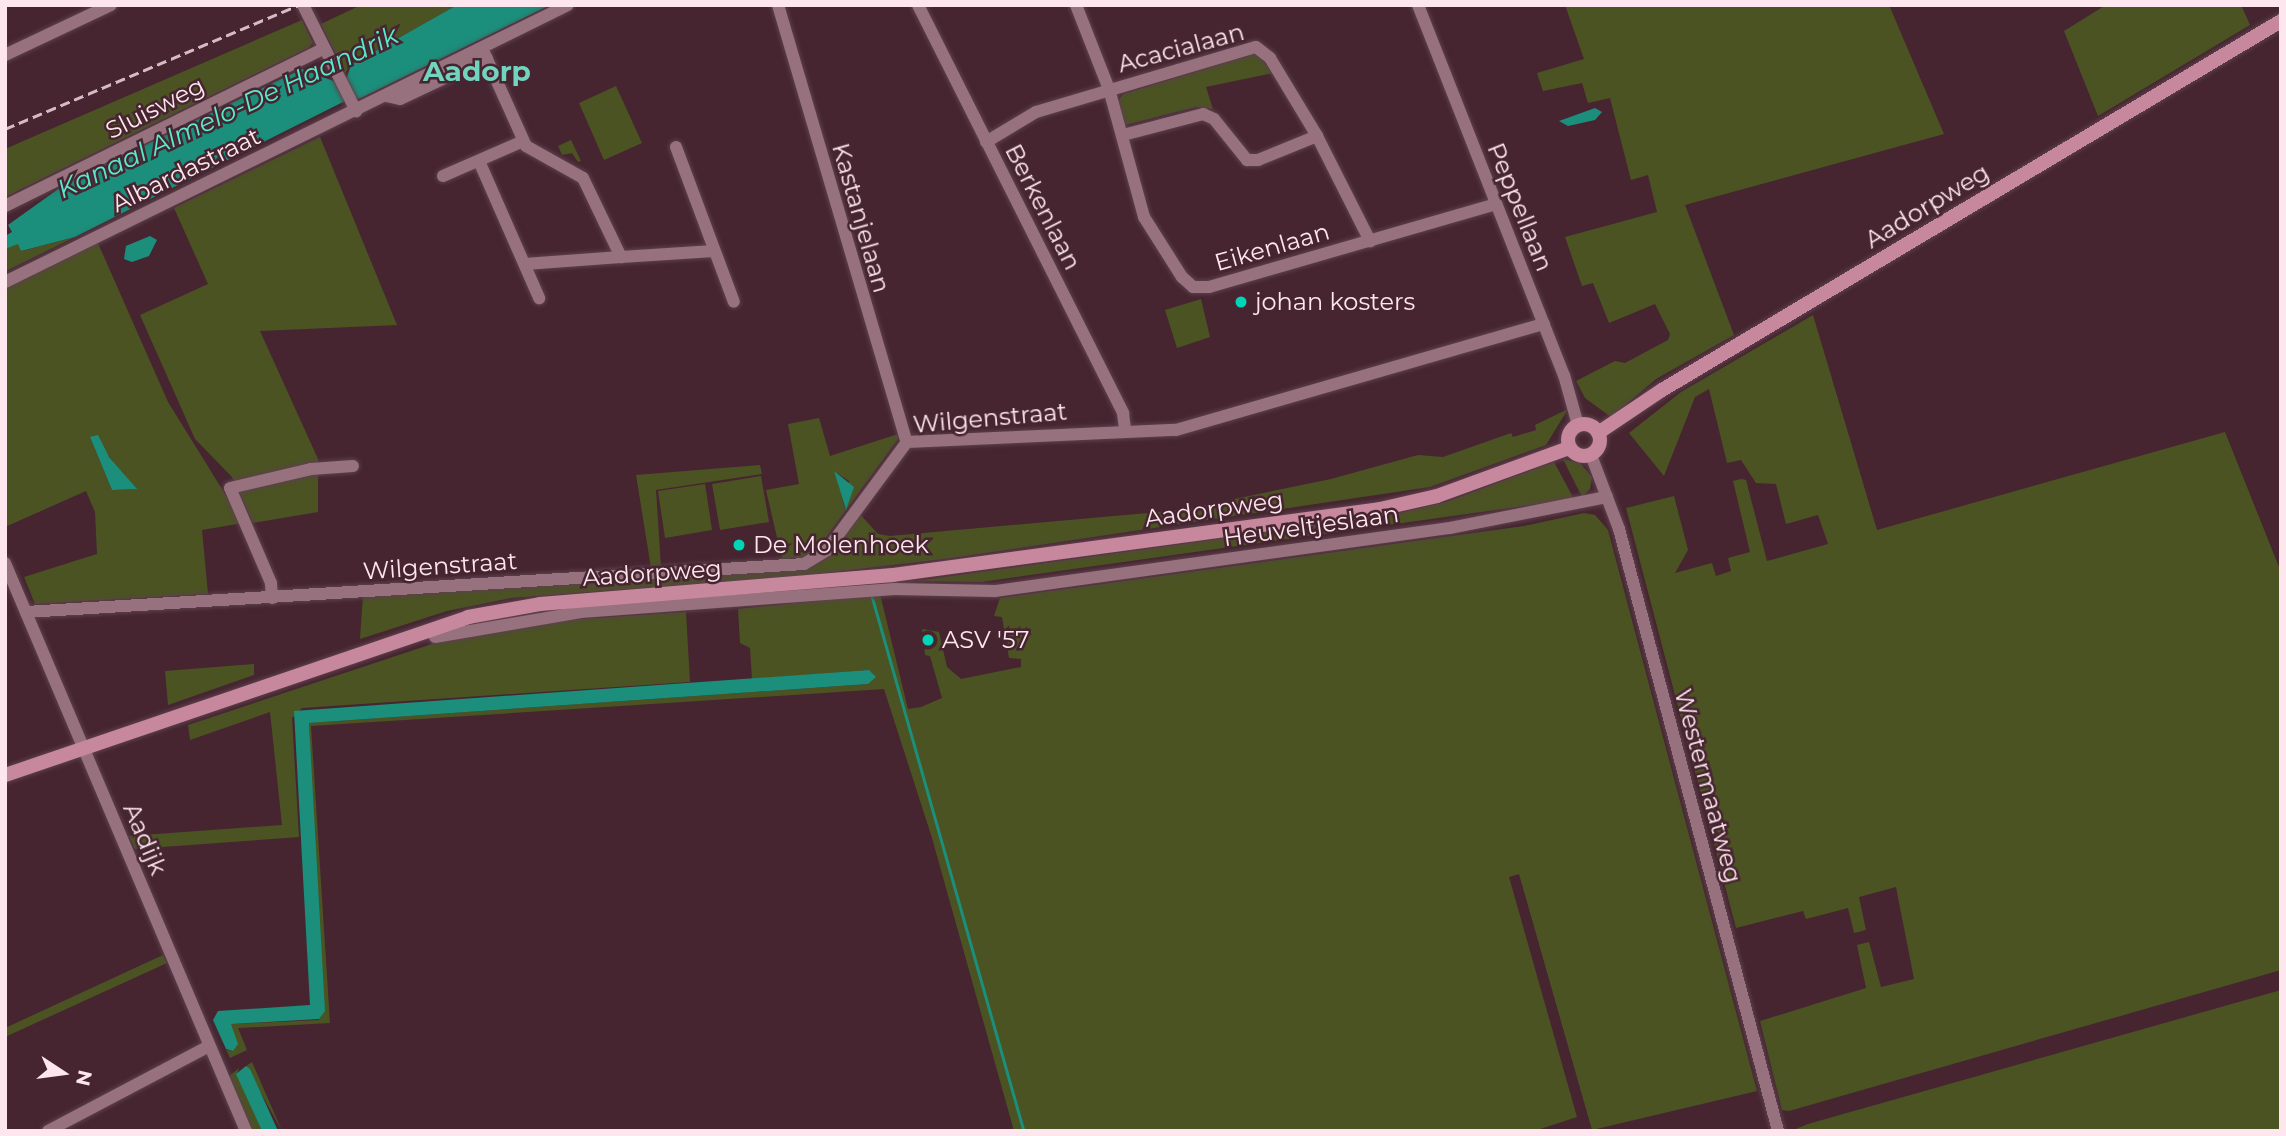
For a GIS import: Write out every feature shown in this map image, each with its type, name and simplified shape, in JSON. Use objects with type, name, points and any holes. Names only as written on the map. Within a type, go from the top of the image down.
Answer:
[{"type":"main road","name":"Aadorpweg","points":[[1598,433],[1662,390],[2281,21]]},
{"type":"main road","points":[[1586,424],[1598,433],[1599,446],[1591,455],[1574,454],[1569,447],[1568,434],[1578,425],[1586,424]]},
{"type":"main road","name":"Aadorpweg","points":[[5,775],[82,746],[468,617],[540,604],[892,575],[1380,509],[1437,496],[1569,447]]},
{"type":"street","points":[[5,55],[111,5]]},
{"type":"street","points":[[303,5],[356,111]]},
{"type":"street","name":"Albardastraat","points":[[5,282],[386,96],[485,53],[568,5]]},
{"type":"street","name":"Kastanjelaan","points":[[778,5],[907,442]]},
{"type":"street","name":"Berkenlaan","points":[[918,5],[1123,413],[1125,429]]},
{"type":"street","name":"Eikenlaan","points":[[1076,5],[1110,89],[1144,217],[1182,277],[1193,287],[1209,287],[1496,204]]},
{"type":"street","name":"Peppellaan","points":[[1418,5],[1544,324],[1578,425]]},
{"type":"street","name":"Acacialaan","points":[[986,142],[1036,112],[1256,47],[1270,58],[1317,136],[1370,241]]},
{"type":"street","name":"Sluisweg","points":[[5,206],[324,48]]},
{"type":"street","points":[[485,53],[523,141],[583,178],[621,257]]},
{"type":"street","points":[[1123,135],[1203,114],[1214,119],[1247,160],[1258,160],[1317,136]]},
{"type":"street","points":[[443,176],[523,141]]},
{"type":"street","points":[[676,147],[734,302]]},
{"type":"street","points":[[479,161],[539,298]]},
{"type":"street","points":[[525,264],[714,251]]},
{"type":"street","name":"Wilgenstraat","points":[[26,612],[785,565],[816,560],[848,523],[907,442],[1125,429],[1177,430],[1544,324]]},
{"type":"street","name":"Westermaatweg","points":[[1591,455],[1607,497],[1778,1131]]},
{"type":"street","points":[[272,597],[271,583],[230,488],[311,469],[353,466]]},
{"type":"street","name":"Heuveltjeslaan","points":[[435,637],[581,612],[894,589],[995,591],[1450,528],[1607,497]]},
{"type":"street","name":"Aadijk","points":[[5,563],[246,1131]]},
{"type":"street","points":[[48,1131],[209,1046]]},
{"type":"shaded area","points":[[361,5],[457,5],[351,65],[345,73],[321,24]]},
{"type":"shaded area","points":[[1565,5],[1889,5],[1944,134],[1685,205],[1734,335],[1656,379],[1611,417],[1585,398],[1576,381],[1615,361],[1625,363],[1668,340],[1670,334],[1655,304],[1609,323],[1593,283],[1582,286],[1565,237],[1657,212],[1648,175],[1631,180],[1610,98],[1588,103],[1582,83],[1543,91],[1537,73],[1584,59]]},
{"type":"shaded area","points":[[2106,5],[2241,5],[2250,25],[2098,116],[2064,31]]},
{"type":"shaded area","points":[[302,20],[313,43],[308,48],[5,197],[5,149]]},
{"type":"shaded area","points":[[1257,53],[1273,73],[1206,87],[1213,109],[1196,107],[1125,125],[1118,101],[1123,94]]},
{"type":"shaded area","points":[[616,86],[642,143],[604,160],[579,103]]},
{"type":"shaded area","points":[[320,137],[397,325],[260,331],[318,459],[318,512],[253,523],[232,477],[195,439],[140,315],[208,284],[174,208]]},
{"type":"shaded area","points":[[571,140],[581,161],[578,162],[572,153],[562,155],[558,146]]},
{"type":"shaded area","points":[[75,237],[5,271],[7,248],[18,243],[22,251]]},
{"type":"shaded area","points":[[97,241],[168,402],[243,523],[202,530],[208,594],[35,604],[24,577],[97,554],[95,512],[86,491],[5,527],[5,287]],"holes":[[[90,437],[136,489],[112,490]]]},
{"type":"shaded area","points":[[1201,299],[1210,337],[1177,348],[1165,310]]},
{"type":"shaded area","points":[[1813,315],[1877,530],[2225,432],[2281,572],[2281,970],[1789,1111],[1782,1110],[1760,1021],[1866,988],[1857,945],[1869,942],[1881,987],[1914,979],[1896,887],[1859,897],[1866,930],[1854,933],[1848,908],[1806,919],[1803,911],[1736,928],[1626,508],[1674,496],[1688,550],[1675,573],[1712,563],[1716,576],[1731,571],[1728,558],[1750,552],[1733,481],[1741,479],[1746,480],[1767,561],[1828,544],[1818,515],[1786,524],[1776,484],[1756,483],[1741,460],[1727,463],[1709,389],[1695,397],[1664,476],[1629,433],[1681,392]]},
{"type":"shaded area","points":[[1568,409],[1546,445],[1430,487],[952,558],[799,576],[511,598],[447,611],[360,639],[363,595],[800,569],[858,512],[878,534],[890,536],[1181,510],[1331,479],[1418,455],[1443,457],[1511,433],[1513,437],[1536,430],[1535,425]]},
{"type":"shaded area","points":[[819,418],[830,456],[898,434],[898,439],[821,544],[805,557],[782,559],[766,490],[799,484],[788,424]],"holes":[[[835,472],[849,481],[845,509]]]},
{"type":"shaded area","points":[[1563,459],[1580,463],[1592,477],[1590,489],[1582,497]]},
{"type":"shaded area","points":[[1554,462],[1574,499],[981,582],[916,581],[1391,515],[1446,502]]},
{"type":"shaded area","points":[[760,465],[762,474],[656,490],[661,567],[651,568],[636,475]]},
{"type":"shaded area","points":[[761,476],[769,522],[720,530],[712,484]]},
{"type":"shaded area","points":[[705,484],[712,530],[665,538],[658,491]]},
{"type":"shaded area","points":[[1584,513],[1595,515],[1608,530],[1757,1091],[1592,1130],[1519,874],[1509,877],[1577,1117],[1534,1131],[1014,1131],[932,838],[884,689],[311,726],[330,1023],[238,1028],[247,1050],[230,1058],[226,1050],[233,1051],[230,1024],[319,1020],[309,723],[868,684],[869,670],[752,679],[750,648],[740,643],[738,609],[880,594],[908,709],[921,707],[942,698],[930,656],[925,655],[922,629],[939,632],[947,667],[961,679],[1021,667],[1021,659],[1009,658],[1002,617],[994,616],[1000,598],[1524,526]]},
{"type":"shaded area","points":[[686,612],[690,682],[302,708],[292,718],[299,837],[135,849],[129,836],[282,825],[270,712],[190,740],[188,725],[453,637],[550,621]]},
{"type":"shaded area","points":[[254,664],[254,675],[168,705],[165,671]]},
{"type":"shaded area","points":[[163,955],[167,963],[5,1037],[5,1028]]},
{"type":"shaded area","points":[[2281,990],[2281,1131],[1791,1131],[1808,1124]]},
{"type":"shaded area","points":[[252,1062],[282,1131],[246,1066]]},
{"type":"shaded area","points":[[239,1068],[237,1074],[262,1131],[252,1131],[228,1077]]},
{"type":"water","name":"Kanaal Almelo-De Haandrik","points":[[457,5],[550,5],[361,98],[345,101],[75,237],[21,251],[18,244],[5,249],[5,236],[12,232],[8,225],[68,182],[302,69],[336,82],[347,77],[351,65]]},
{"type":"water","points":[[1595,108],[1602,112],[1595,120],[1568,126],[1559,121]]},
{"type":"water","points":[[150,236],[157,240],[149,256],[132,262],[124,259],[126,246]]},
{"type":"water","points":[[98,435],[109,457],[137,489],[112,490],[90,437]]},
{"type":"water","points":[[834,471],[854,487],[846,510]]},
{"type":"water","points":[[869,670],[876,677],[868,684],[309,723],[325,1011],[319,1019],[231,1024],[238,1044],[233,1051],[226,1049],[213,1020],[218,1011],[310,1005],[294,711]]},
{"type":"water","points":[[246,1066],[250,1069],[278,1131],[262,1131],[236,1074]]},
{"type":"waterway","points":[[872,596],[1024,1131]]},
{"type":"railway","points":[[5,129],[299,5]]},
{"type":"place","name":"johan kosters","points":[[1241,302]]},
{"type":"place","name":"De Molenhoek","points":[[739,545]]},
{"type":"place","name":"ASV '57","points":[[928,640]]},
{"type":"district","name":"Aadorp","points":[[477,71]]}]
